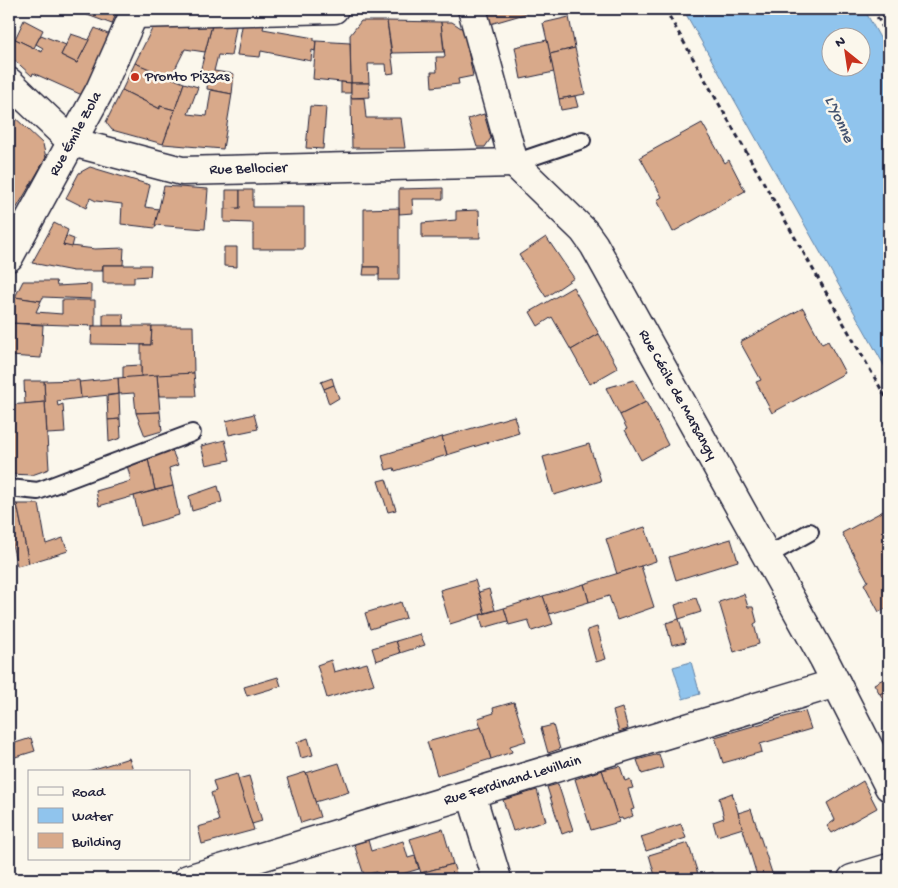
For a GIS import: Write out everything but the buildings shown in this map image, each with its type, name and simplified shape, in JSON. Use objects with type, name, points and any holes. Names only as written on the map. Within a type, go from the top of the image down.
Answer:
[{"type":"street","points":[[135,11],[334,9]]},
{"type":"street","points":[[472,9],[514,163]]},
{"type":"street","name":"Rue Émile Zola","points":[[9,257],[100,90],[135,11]]},
{"type":"street","name":"Rue Bellocier","points":[[9,82],[72,142],[182,171],[514,163]]},
{"type":"street","name":"Rue Cécile de Marsangy","points":[[514,163],[590,238],[767,556],[889,787]]},
{"type":"street","name":"Rue Ferdinand Levillain","points":[[188,879],[836,684]]},
{"type":"street","points":[[471,794],[497,879]]},
{"type":"street","points":[[852,879],[889,868]]},
{"type":"lane","points":[[514,163],[582,140]]},
{"type":"lane","points":[[9,488],[38,491],[192,433]]},
{"type":"lane","points":[[767,556],[810,532]]},
{"type":"path","points":[[665,9],[889,403]]},
{"type":"path","points":[[873,9],[889,39]]},
{"type":"water","name":"L'Yonne","points":[[683,9],[864,9],[889,54],[889,374]]},
{"type":"water","points":[[691,662],[700,694],[683,699],[673,667]]},
{"type":"place","name":"Pronto Pizzas","points":[[135,77]]}]
